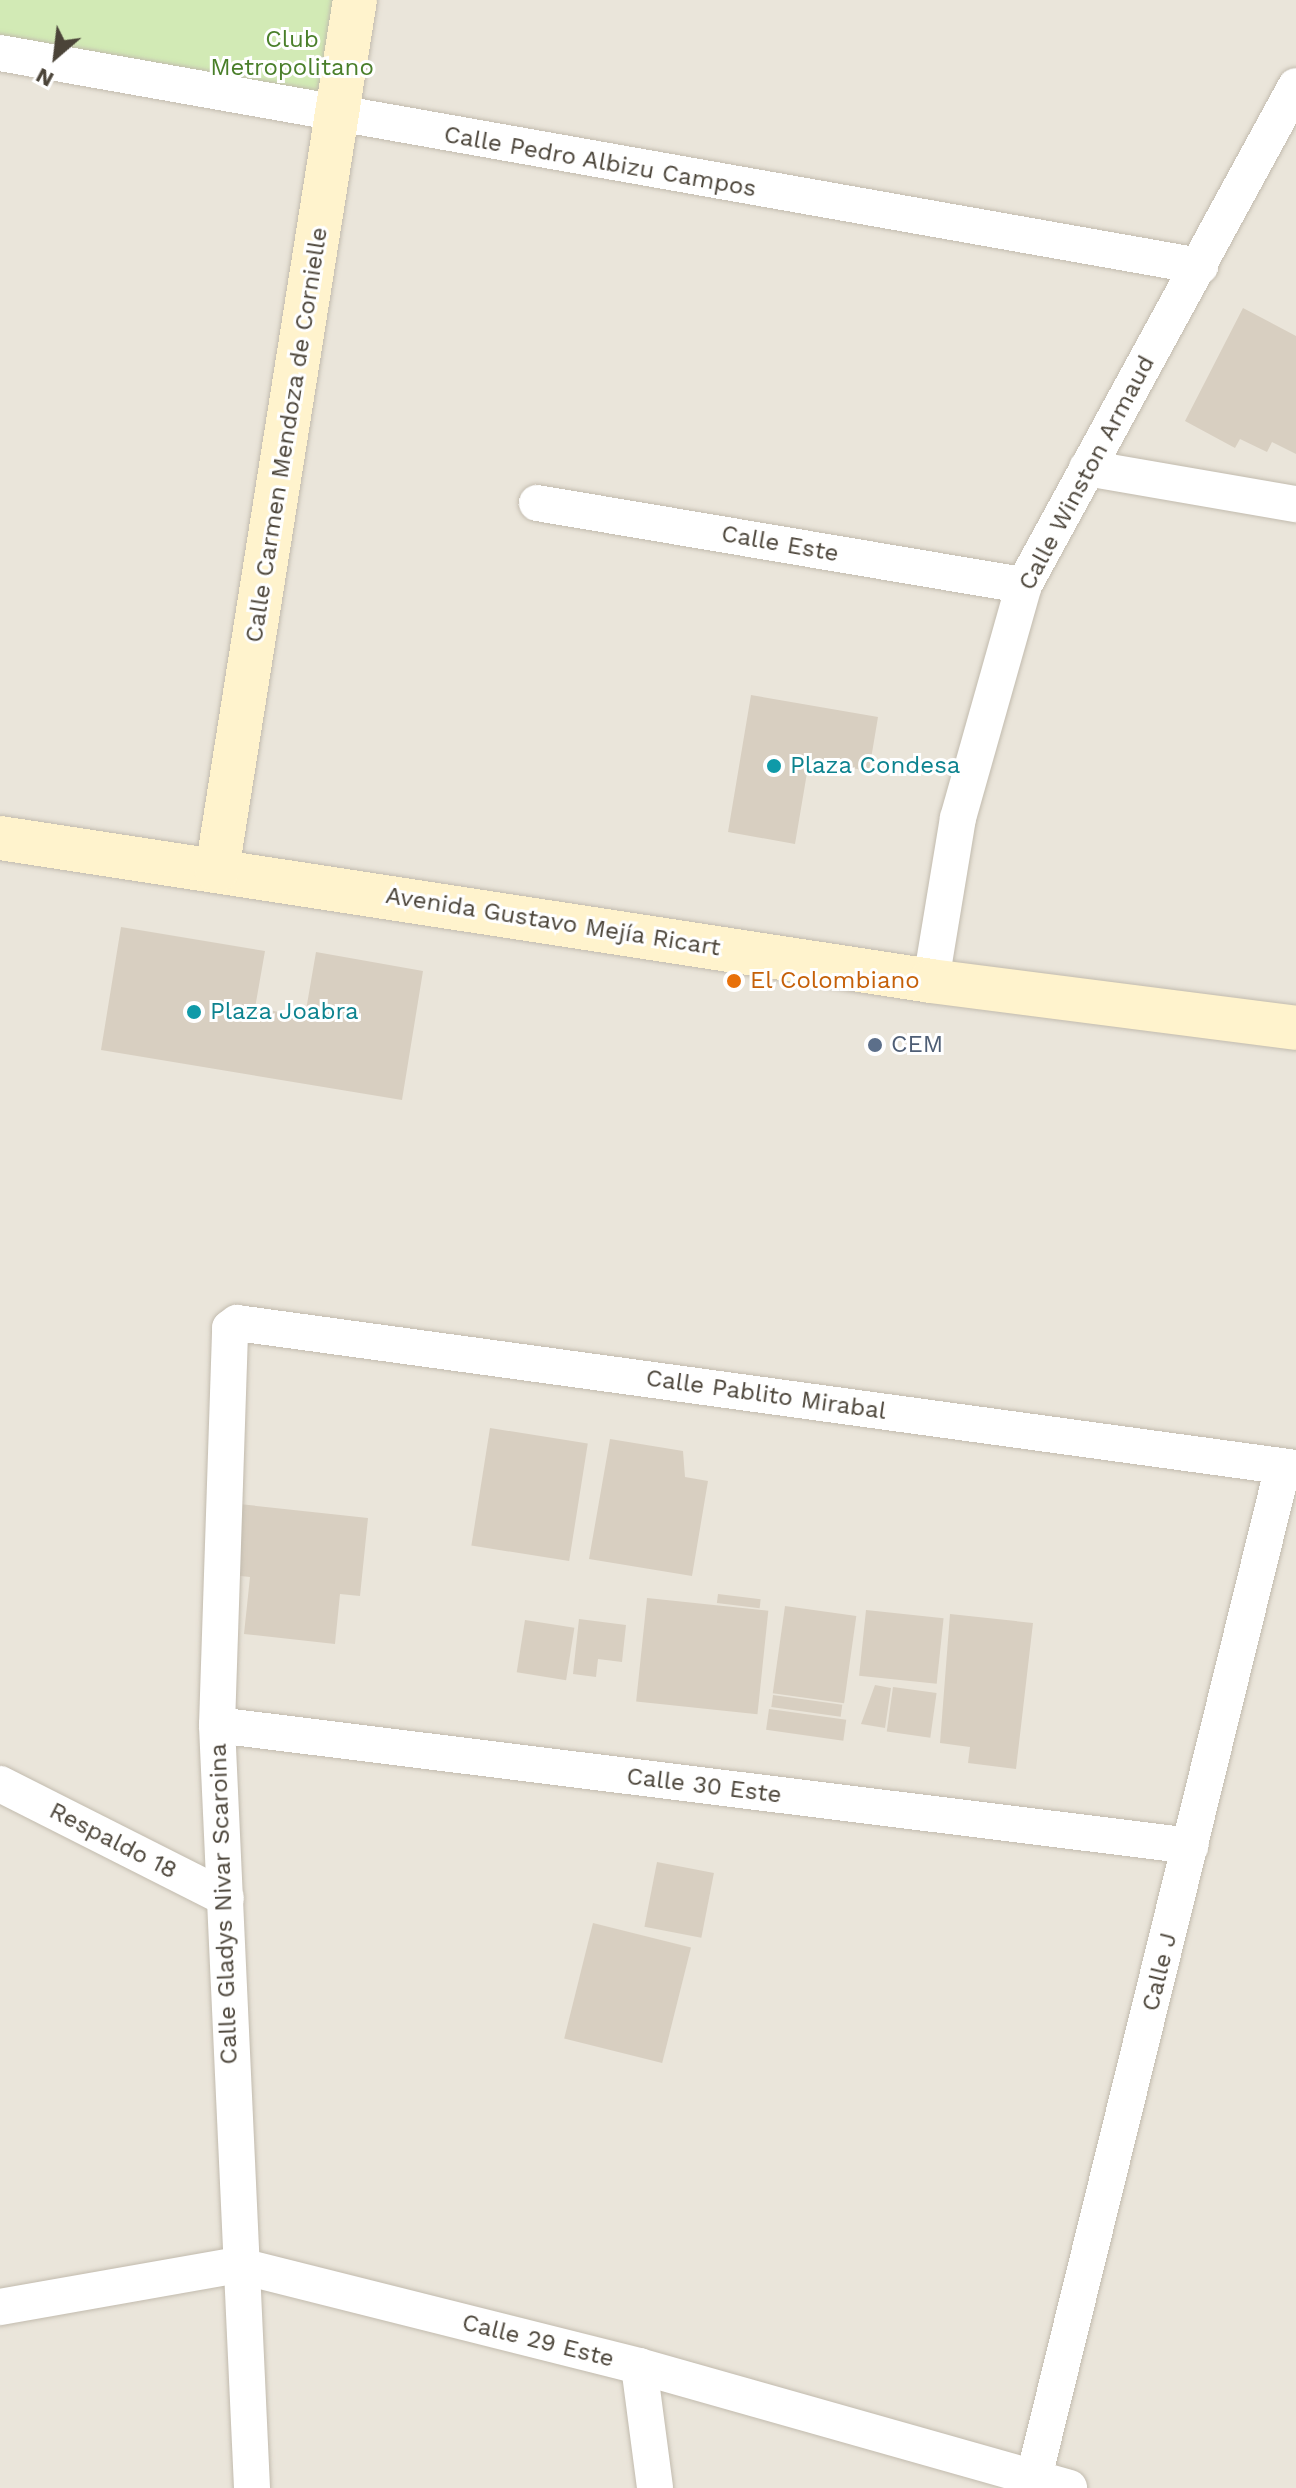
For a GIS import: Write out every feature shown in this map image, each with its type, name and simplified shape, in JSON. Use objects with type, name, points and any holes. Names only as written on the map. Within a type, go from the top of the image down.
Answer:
[{"type":"street","name":"Calle Carmen Mendoza de Cornielle","points":[[217,870],[355,0]]},
{"type":"street","name":"Calle Pedro Albizu Campos","points":[[0,53],[338,116],[1200,266]]},
{"type":"street","name":"Calle Winston Armaud","points":[[931,981],[958,818],[1024,585],[1296,86]]},
{"type":"street","points":[[1087,468],[1296,504]]},
{"type":"street","name":"Calle Este","points":[[537,503],[1024,585]]},
{"type":"street","name":"Avenida Gustavo Mejía Ricart","points":[[0,838],[931,981],[1296,1028]]},
{"type":"street","name":"Calle Pablito Mirabal","points":[[237,1323],[1289,1467]]},
{"type":"street","name":"Calle Gladys Nivar Scaroina","points":[[237,1323],[227,1335],[217,1725],[226,1898],[237,2265],[252,2488]]},
{"type":"street","name":"Calle J","points":[[1034,2477],[1289,1467]]},
{"type":"street","name":"Calle 30 Este","points":[[217,1725],[1191,1846]]},
{"type":"street","name":"Respaldo 18","points":[[0,1784],[226,1898]]},
{"type":"street","name":"Calle 29 Este","points":[[0,2307],[237,2265],[639,2366],[1069,2488]]},
{"type":"street","points":[[639,2366],[655,2488]]},
{"type":"shaded area","points":[[0,0],[1296,0],[1296,2488],[0,2488]]},
{"type":"green space","name":"Club Metropolitano","points":[[0,0],[355,0],[338,116],[0,53]]},
{"type":"building","points":[[1243,308],[1296,336],[1296,454],[1272,442],[1267,452],[1240,439],[1235,448],[1185,421]]},
{"type":"building","name":"Plaza Condesa","points":[[751,695],[878,717],[869,771],[809,761],[795,844],[728,832]]},
{"type":"building","name":"Plaza Joabra","points":[[121,927],[265,951],[255,1008],[305,1016],[316,952],[423,971],[402,1100],[101,1050]]},
{"type":"building","points":[[490,1428],[588,1443],[569,1561],[471,1546]]},
{"type":"building","points":[[610,1439],[683,1451],[685,1477],[708,1481],[692,1576],[589,1559]]},
{"type":"building","points":[[239,1504],[368,1518],[360,1596],[340,1594],[335,1644],[244,1634],[250,1577],[232,1575]]},
{"type":"building","points":[[718,1594],[761,1599],[760,1608],[717,1603]]},
{"type":"building","points":[[647,1598],[768,1611],[757,1714],[636,1701]]},
{"type":"building","points":[[785,1606],[856,1616],[844,1703],[773,1693]]},
{"type":"building","points":[[866,1610],[944,1618],[937,1684],[859,1676]]},
{"type":"building","points":[[950,1614],[1033,1623],[1016,1769],[968,1763],[970,1747],[940,1743]]},
{"type":"building","points":[[579,1619],[626,1625],[622,1662],[598,1659],[596,1677],[573,1674]]},
{"type":"building","points":[[525,1620],[574,1628],[566,1680],[517,1672]]},
{"type":"building","points":[[875,1685],[891,1688],[885,1728],[861,1724]]},
{"type":"building","points":[[893,1687],[937,1693],[930,1738],[887,1732]]},
{"type":"building","points":[[773,1695],[842,1705],[841,1717],[771,1707]]},
{"type":"building","points":[[769,1709],[846,1720],[843,1741],[766,1730]]},
{"type":"building","points":[[657,1862],[714,1873],[701,1938],[644,1927]]},
{"type":"building","points":[[593,1923],[691,1947],[662,2063],[564,2038]]},
{"type":"place","name":"Plaza Condesa","points":[[774,766]]},
{"type":"place","name":"El Colombiano","points":[[734,981]]},
{"type":"place","name":"Plaza Joabra","points":[[194,1012]]},
{"type":"place","name":"CEM","points":[[875,1045]]}]
